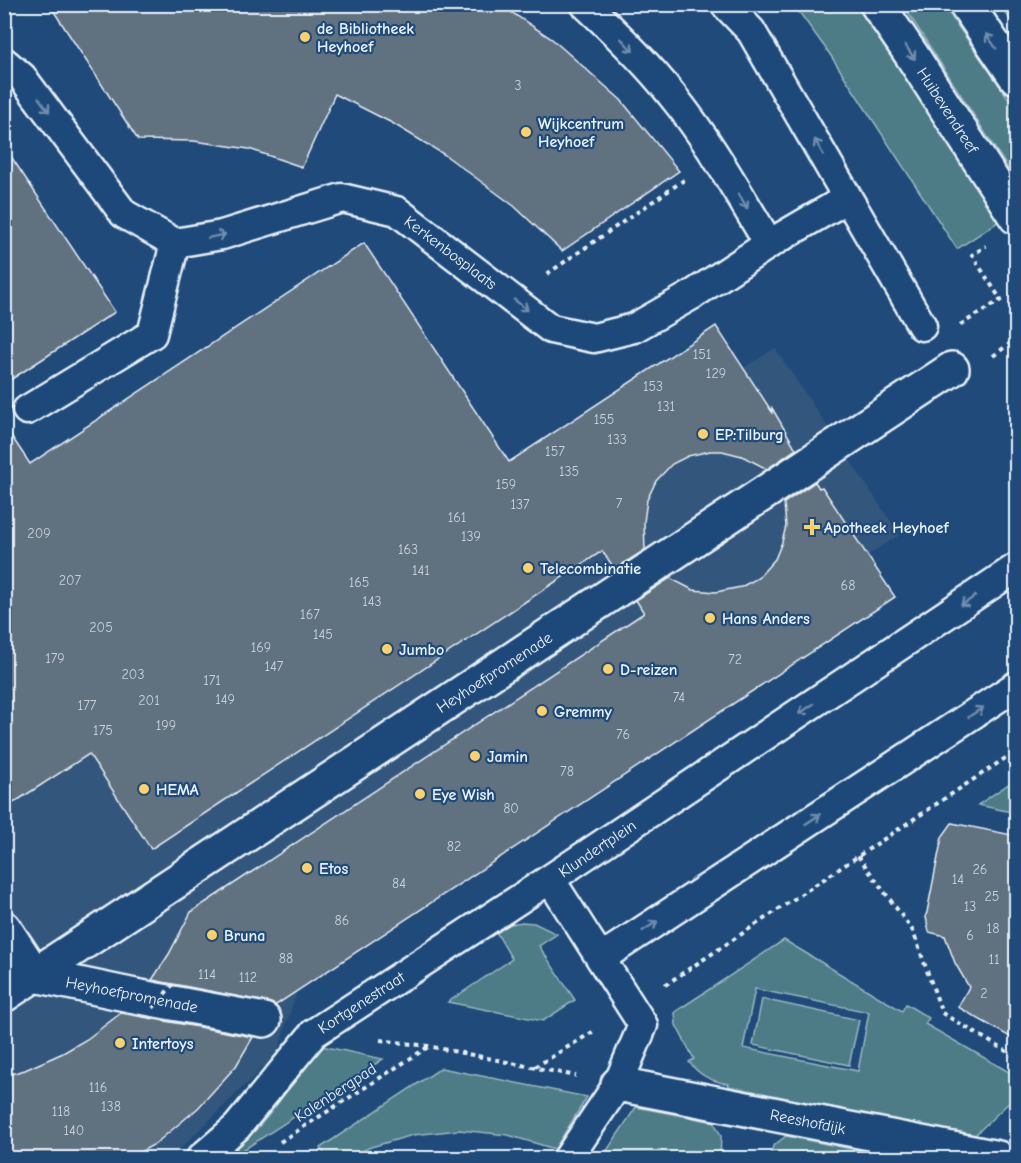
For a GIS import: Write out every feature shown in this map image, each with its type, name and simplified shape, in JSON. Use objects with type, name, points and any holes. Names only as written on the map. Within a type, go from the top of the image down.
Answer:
[{"type":"street","name":"Huibevendreef","points":[[877,4],[1017,217]]},
{"type":"street","points":[[966,4],[1017,77]]},
{"type":"street","name":"Heyhoefpromenade","points":[[4,995],[952,369]]},
{"type":"street","points":[[4,928],[35,975]]},
{"type":"street","name":"Heyhoefpromenade","points":[[35,975],[264,1020]]},
{"type":"street","name":"Reeshofdijk","points":[[618,1084],[998,1158]]},
{"type":"lane","points":[[585,4],[671,93],[717,158],[769,244]]},
{"type":"lane","points":[[726,4],[751,31],[922,326]]},
{"type":"lane","points":[[4,62],[22,77],[124,214],[175,243],[152,334],[27,410]]},
{"type":"lane","name":"Kerkenbosplaats","points":[[175,243],[222,235],[342,198],[398,211],[551,329],[594,338],[634,328],[692,296],[769,244],[848,198]]},
{"type":"lane","name":"Klundertplein","points":[[618,1084],[643,1024],[550,879],[1017,568]]},
{"type":"lane","points":[[601,958],[1017,686]]},
{"type":"lane","name":"Kortgenestraat","points":[[201,1158],[237,1127],[314,1033],[550,879]]},
{"type":"lane","points":[[568,1158],[618,1084]]},
{"type":"path","points":[[512,298],[717,158]]},
{"type":"path","points":[[951,330],[1001,300],[972,255],[990,244]]},
{"type":"path","points":[[632,1008],[1017,751]]},
{"type":"path","points":[[858,856],[913,931],[942,1013],[1017,1057]]},
{"type":"path","points":[[153,1008],[175,982]]},
{"type":"path","name":"Kalenbergpad","points":[[279,1143],[428,1046],[535,1067],[632,1008]]},
{"type":"shaded area","points":[[775,348],[900,535],[327,897],[277,1054],[171,1158],[5,1158],[4,601],[110,766]]},
{"type":"green space","points":[[794,5],[863,5],[1001,220],[957,249],[829,53]]},
{"type":"green space","points":[[903,5],[943,5],[1016,109],[1016,181]]},
{"type":"green space","points":[[1000,5],[1016,5],[1016,28]]},
{"type":"green space","points":[[1016,779],[1016,813],[978,805]]},
{"type":"green space","points":[[522,922],[534,923],[557,934],[539,946],[575,1000],[543,1021],[448,1002],[512,959],[495,930],[496,927]]},
{"type":"green space","points":[[784,940],[902,1011],[906,1004],[929,1018],[925,1024],[1016,1076],[1016,1096],[974,1136],[728,1086],[729,1084],[702,1074],[689,1062],[694,1059],[676,1025],[675,1012]],"holes":[[[755,989],[869,1012],[858,1071],[743,1048]]]},
{"type":"green space","points":[[762,999],[859,1020],[849,1065],[753,1045]]},
{"type":"green space","points":[[317,1045],[383,1059],[235,1155],[235,1150],[280,1101]]},
{"type":"green space","points":[[441,1068],[587,1097],[555,1149],[508,1135],[459,1130],[413,1135],[371,1147],[346,1158],[327,1158],[320,1148]]},
{"type":"green space","points":[[636,1107],[714,1122],[721,1136],[720,1158],[602,1158]]},
{"type":"green space","points":[[786,1136],[897,1158],[769,1158],[773,1146]]},
{"type":"building","name":"Wijkcentrum Heyhoef","points":[[49,4],[499,4],[552,39],[621,100],[679,171],[562,251],[514,206],[445,155],[392,123],[335,94],[302,167],[249,149],[194,141],[138,140]]},
{"type":"building","points":[[4,146],[115,312],[4,384]]},
{"type":"building","points":[[364,243],[509,462],[716,326],[772,412],[772,408],[796,449],[767,469],[742,456],[722,451],[688,456],[672,464],[656,481],[647,500],[644,522],[645,550],[615,569],[602,551],[151,849],[89,754],[4,809],[4,425],[30,464]]},
{"type":"building","points":[[815,482],[819,488],[822,487],[895,597],[276,1005],[152,980],[169,954],[191,912],[644,613],[636,600],[670,578],[693,590],[716,592],[741,587],[758,578],[775,559],[782,542],[786,526],[784,503]]},
{"type":"building","points":[[952,823],[1017,836],[1017,1041],[958,1007],[969,987],[955,963],[945,936],[929,932],[926,917],[942,837]]},
{"type":"building","points":[[121,1013],[253,1037],[236,1066],[198,1108],[155,1144],[129,1158],[4,1158],[4,1076],[25,1070],[63,1053],[87,1039]]},
{"type":"place","name":"de Bibliotheek Heyhoef","points":[[305,37]]},
{"type":"place","name":"Wijkcentrum Heyhoef","points":[[526,132]]},
{"type":"place","name":"EP:Tilburg","points":[[703,434]]},
{"type":"place","name":"Apotheek Heyhoef","points":[[812,527]]},
{"type":"place","name":"Telecombinatie","points":[[528,568]]},
{"type":"place","name":"Hans Anders","points":[[710,618]]},
{"type":"place","name":"Jumbo","points":[[387,649]]},
{"type":"place","name":"D-reizen","points":[[608,669]]},
{"type":"place","name":"Gremmy","points":[[542,711]]},
{"type":"place","name":"Jamin","points":[[475,756]]},
{"type":"place","name":"HEMA","points":[[144,789]]},
{"type":"place","name":"Eye Wish","points":[[420,794]]},
{"type":"place","name":"Etos","points":[[307,868]]},
{"type":"place","name":"Bruna","points":[[212,935]]},
{"type":"place","name":"Intertoys","points":[[120,1043]]}]
